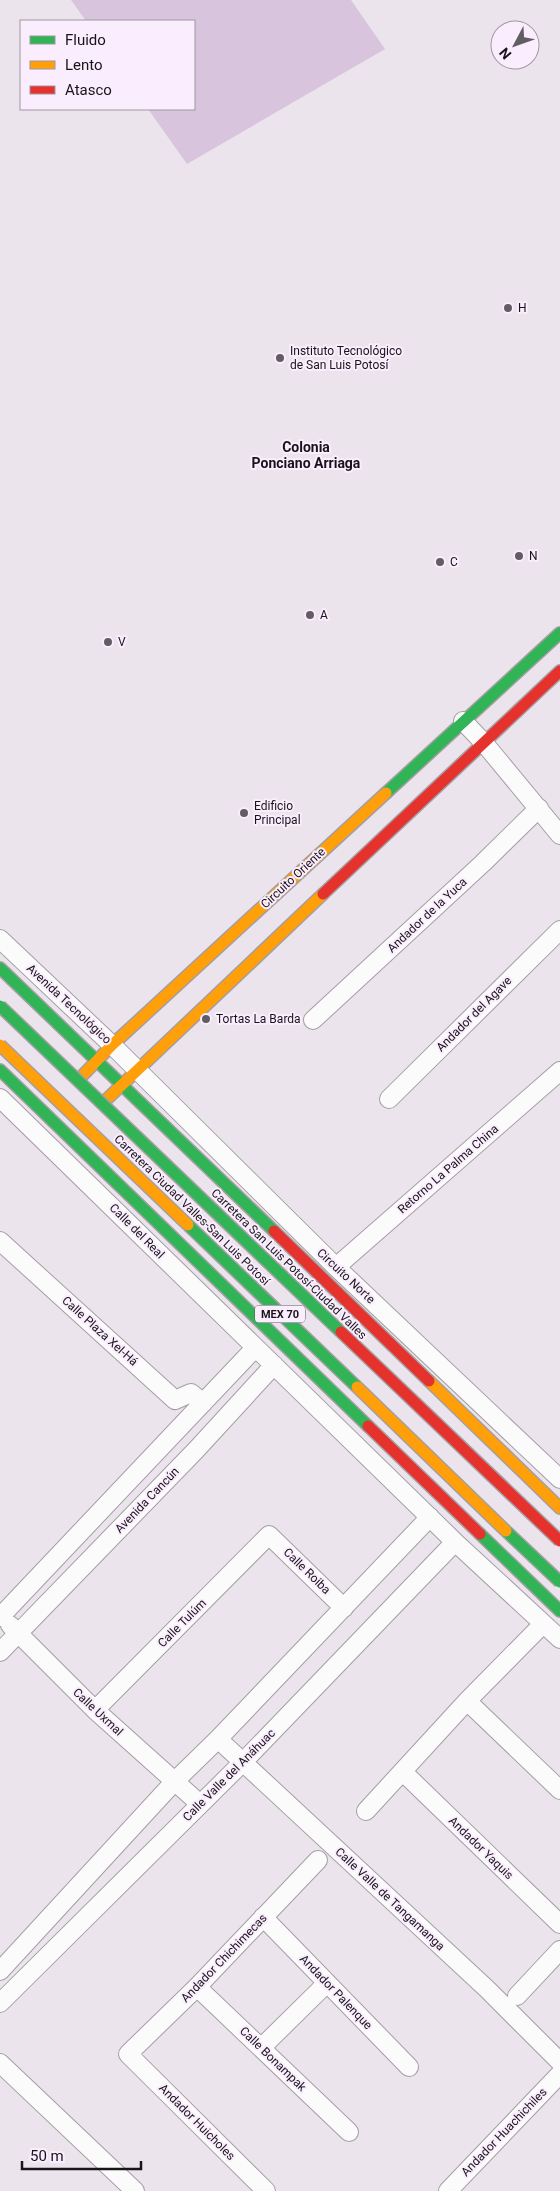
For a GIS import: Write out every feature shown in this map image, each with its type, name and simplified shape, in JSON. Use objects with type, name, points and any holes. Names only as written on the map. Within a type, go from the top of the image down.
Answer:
[{"type":"main road","name":"Circuito Oriente","points":[[45,1114],[112,1045],[560,633]]},
{"type":"main road","points":[[70,1136],[136,1069],[484,743],[557,680]]},
{"type":"main road","points":[[0,968],[17,996],[98,1061],[560,1508]]},
{"type":"main road","points":[[0,1014],[17,996]]},
{"type":"main road","name":"Carretera San Luis Potosí-Ciudad Valles","points":[[0,1006],[560,1541]]},
{"type":"main road","name":"Carretera Ciudad Valles-San Luis Potosí","points":[[0,1045],[560,1582]]},
{"type":"main road","points":[[0,1070],[560,1610]]},
{"type":"main road","points":[[113,1178],[116,1165],[128,1145],[150,1130],[166,1126]]},
{"type":"street","points":[[535,656],[557,680]]},
{"type":"street","points":[[463,721],[484,743],[560,835]]},
{"type":"street","name":"Andador de la Yuca","points":[[313,1020],[483,863],[539,808]]},
{"type":"street","name":"Andador del Agave","points":[[389,1099],[560,930]]},
{"type":"street","name":"Avenida Tecnológico","points":[[0,939],[136,1069]]},
{"type":"street","points":[[17,996],[38,974]]},
{"type":"street","name":"Circuito Norte","points":[[136,1069],[336,1267],[559,1477]]},
{"type":"street","name":"Retorno La Palma China","points":[[336,1267],[560,1071]]},
{"type":"street","name":"Calle del Real","points":[[0,1098],[274,1365]]},
{"type":"street","name":"Circuito Oriente","points":[[32,1128],[45,1114]]},
{"type":"street","points":[[55,1151],[70,1136]]},
{"type":"street","name":"Calle Plaza Xel-Há","points":[[0,1240],[175,1400],[190,1393],[203,1403]]},
{"type":"street","name":"Avenida Cancún","points":[[0,1615],[255,1348]]},
{"type":"street","points":[[274,1365],[455,1542],[560,1639]]},
{"type":"street","name":"Avenida Cancún","points":[[0,1652],[196,1450],[274,1365]]},
{"type":"street","points":[[0,1971],[174,1782],[218,1739],[430,1517]]},
{"type":"street","name":"Calle Roiba","points":[[269,1535],[344,1608]]},
{"type":"street","name":"Calle Tulúm","points":[[95,1710],[269,1535]]},
{"type":"street","name":"Calle Valle del Anáhuac","points":[[0,2003],[244,1761],[455,1542]]},
{"type":"street","name":"Calle Uxmal","points":[[0,1615],[95,1710],[200,1804]]},
{"type":"street","points":[[366,1811],[467,1701],[543,1624]]},
{"type":"street","points":[[467,1701],[560,1790]]},
{"type":"street","name":"Calle Valle de Tangamanga","points":[[218,1739],[244,1761],[487,1990],[560,2062]]},
{"type":"street","name":"Andador Yaquis","points":[[403,1772],[560,1924]]},
{"type":"street","name":"Andador Chichimecas","points":[[128,2054],[197,1987],[318,1860]]},
{"type":"street","name":"Andador Palenque","points":[[263,1917],[409,2067]]},
{"type":"street","points":[[42,1925],[60,1942]]},
{"type":"street","points":[[517,1996],[560,1950]]},
{"type":"street","points":[[261,2048],[327,1983]]},
{"type":"street","name":"Calle Bonampak","points":[[197,1987],[349,2132]]},
{"type":"street","name":"Andador Huicholes","points":[[128,2054],[266,2191]]},
{"type":"street","points":[[0,2063],[135,2191]]},
{"type":"street","name":"Andador Huachichiles","points":[[448,2191],[560,2074]]},
{"type":"shaded area","points":[[71,0],[351,0],[385,49],[187,164],[149,110],[195,110],[195,20],[85,20]]},
{"type":"traffic: fast","points":[[386,793],[560,633]]},
{"type":"traffic: fast","points":[[0,968],[274,1231]]},
{"type":"traffic: fast","points":[[0,1006],[341,1332]]},
{"type":"traffic: fast","points":[[0,1070],[368,1426]]},
{"type":"traffic: fast","points":[[188,1225],[357,1387]]},
{"type":"traffic: fast","points":[[506,1531],[560,1582]]},
{"type":"traffic: fast","points":[[480,1534],[560,1611]]},
{"type":"traffic: slow","points":[[83,1075],[112,1045],[386,793]]},
{"type":"traffic: slow","points":[[107,1099],[323,894]]},
{"type":"traffic: slow","points":[[0,1045],[188,1225]]},
{"type":"traffic: slow","points":[[429,1381],[560,1508]]},
{"type":"traffic: slow","points":[[357,1387],[506,1531]]},
{"type":"traffic: jam","points":[[323,894],[560,671]]},
{"type":"traffic: jam","points":[[274,1231],[429,1381]]},
{"type":"traffic: jam","points":[[341,1332],[560,1541]]},
{"type":"traffic: jam","points":[[368,1426],[480,1534]]},
{"type":"place","name":"H","points":[[508,308]]},
{"type":"place","name":"Instituto Tecnológico de San Luis Potosí","points":[[280,358]]},
{"type":"place","name":"N","points":[[519,556]]},
{"type":"place","name":"C","points":[[440,562]]},
{"type":"place","name":"A","points":[[310,615]]},
{"type":"place","name":"V","points":[[108,642]]},
{"type":"place","name":"Edificio Principal","points":[[244,813]]},
{"type":"place","name":"Tortas La Barda","points":[[206,1019]]},
{"type":"district","name":"Colonia Ponciano Arriaga","points":[[306,456]]}]
